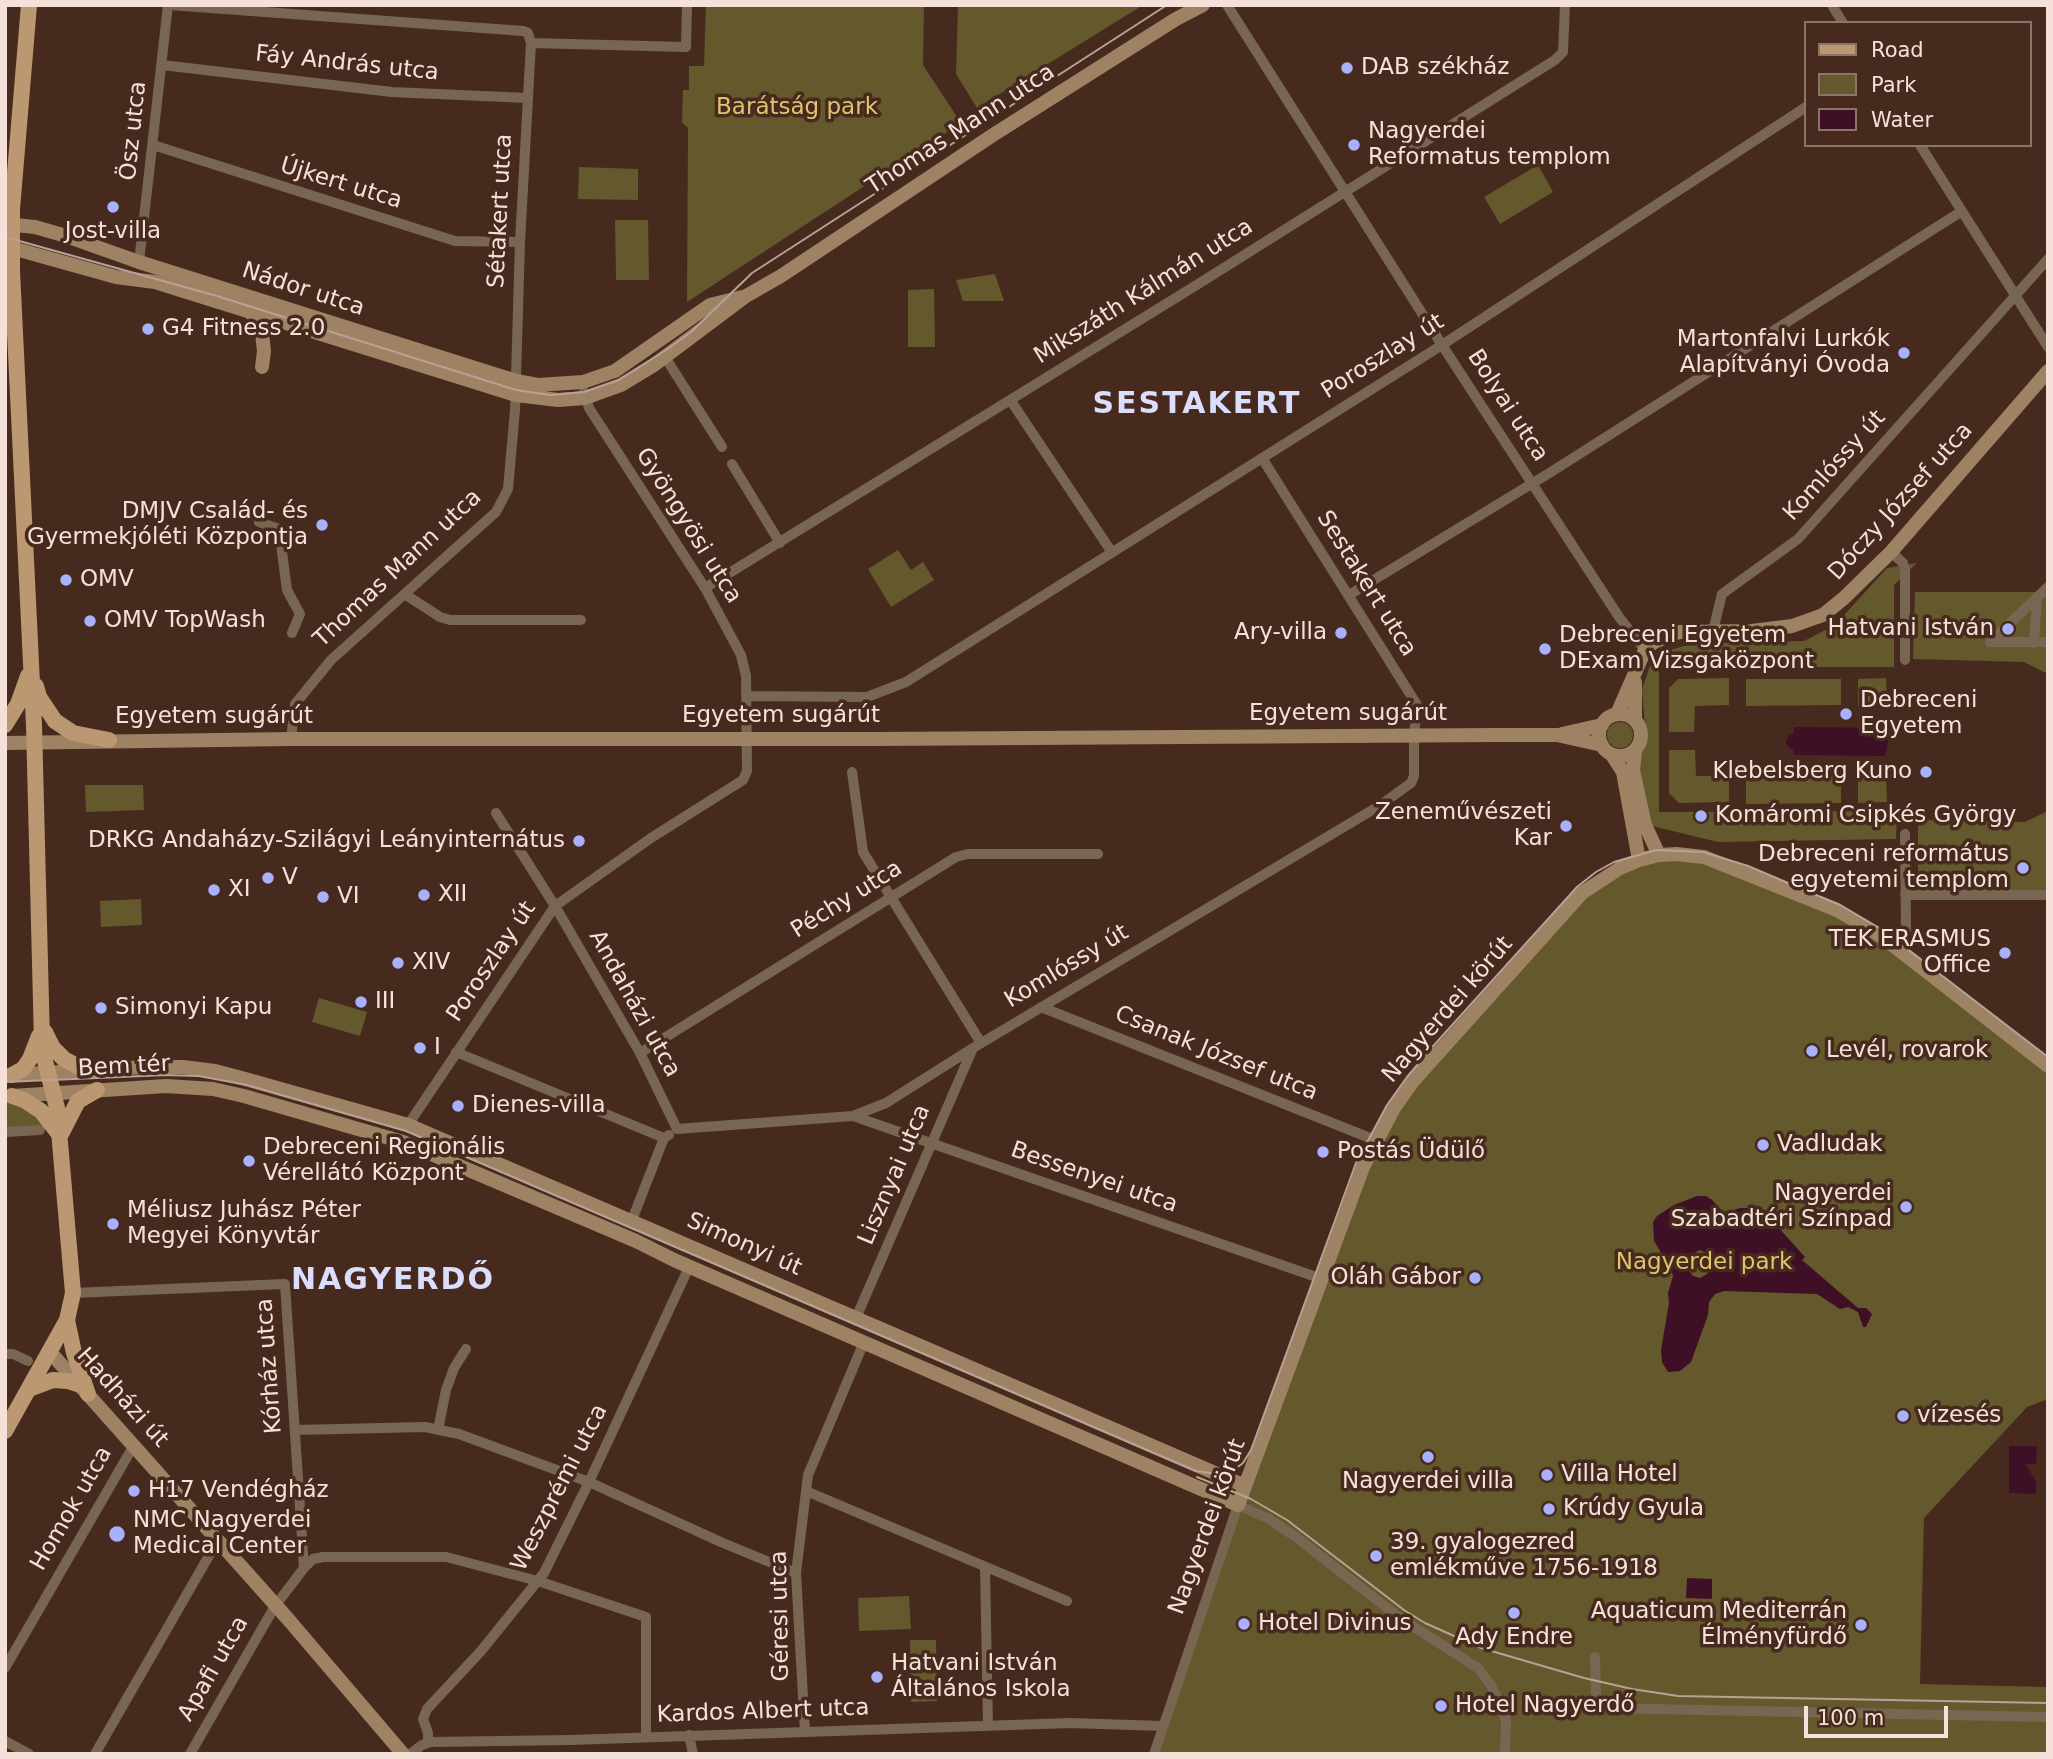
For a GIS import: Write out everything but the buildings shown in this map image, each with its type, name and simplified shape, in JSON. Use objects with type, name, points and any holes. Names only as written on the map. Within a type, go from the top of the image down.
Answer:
[{"type":"main road","points":[[29,5],[9,246],[31,667],[39,697],[55,721],[73,733],[109,740]]},
{"type":"main road","points":[[5,725],[18,704],[31,667]]},
{"type":"main road","name":"Hadházi út","points":[[31,667],[42,1042],[60,1136],[73,1293],[67,1320],[50,1352]]},
{"type":"main road","points":[[43,1020],[46,1035],[53,1048],[64,1059],[92,1070]]},
{"type":"main road","points":[[8,1075],[23,1069],[30,1059],[43,1020]]},
{"type":"main road","points":[[9,1096],[24,1100],[41,1111],[60,1136],[78,1101],[97,1090]]},
{"type":"main road","points":[[67,1320],[84,1389]]},
{"type":"main road","points":[[5,1431],[50,1352]]},
{"type":"main road","points":[[29,1390],[44,1382],[57,1380],[84,1389]]},
{"type":"street","points":[[169,5],[523,31],[528,33],[531,43],[686,47],[687,5]]},
{"type":"street","name":"Ösz utca","points":[[139,262],[169,5]]},
{"type":"street","name":"Thomas Mann utca","points":[[585,398],[621,384],[665,358],[746,296],[787,272],[1016,120],[1176,19],[1203,5]]},
{"type":"street","name":"Bolyai utca","points":[[1227,5],[1442,345],[1619,617],[1645,650]]},
{"type":"street","name":"Mikszáth Kálmán utca","points":[[705,588],[1011,401],[1555,60],[1563,52],[1565,5]]},
{"type":"street","points":[[1832,5],[1842,21]]},
{"type":"street","name":"Sétakert utca","points":[[516,388],[520,242],[531,43]]},
{"type":"street","name":"Fáy András utca","points":[[162,65],[392,92],[527,98]]},
{"type":"street","name":"Poroszlay út","points":[[747,696],[867,697],[906,682],[1442,345],[1804,108]]},
{"type":"street","name":"Újkert utca","points":[[153,145],[455,240],[520,242]]},
{"type":"street","points":[[1921,147],[2048,347]]},
{"type":"street","points":[[1349,595],[1533,483],[1962,211]]},
{"type":"street","name":"Nádor utca","points":[[9,224],[46,230],[280,314],[516,388],[558,400],[585,398]]},
{"type":"street","name":"Nádor utca","points":[[9,246],[116,276],[155,282],[251,313],[280,314]]},
{"type":"street","name":"Komlóssy út","points":[[1713,631],[1722,594],[1798,539],[2048,259]]},
{"type":"street","name":"Thomas Mann utca","points":[[583,382],[615,371],[710,305],[746,296]]},
{"type":"street","points":[[251,313],[262,333],[264,351],[261,367]]},
{"type":"street","points":[[665,358],[722,447]]},
{"type":"street","name":"Dóczy József utca","points":[[1645,650],[1654,642],[1679,632],[1773,630],[1823,615],[1891,552],[2048,371]]},
{"type":"street","name":"Nádor utca","points":[[516,388],[583,382]]},
{"type":"street","name":"Gyöngyösi utca","points":[[583,382],[585,398],[705,588],[741,655],[746,676],[749,757],[743,780]]},
{"type":"street","name":"Thomas Mann utca","points":[[291,739],[295,704],[331,660],[496,512],[508,489],[516,388]]},
{"type":"street","points":[[1011,401],[1111,551]]},
{"type":"street","name":"Sestakert utca","points":[[1262,458],[1417,705],[1414,736]]},
{"type":"street","points":[[732,464],[780,543]]},
{"type":"street","points":[[259,522],[279,529],[287,590],[300,614],[292,633]]},
{"type":"street","points":[[1891,552],[1903,563],[1905,571],[1905,660]]},
{"type":"street","points":[[2048,587],[1990,642],[2048,642]]},
{"type":"street","points":[[405,595],[440,617],[450,620],[581,620]]},
{"type":"street","points":[[2035,643],[2037,597]]},
{"type":"street","points":[[1617,715],[1645,650]]},
{"type":"street","points":[[1635,677],[1635,720]]},
{"type":"street","points":[[1639,860],[1623,772],[1599,735],[1602,725],[1617,715],[1626,715],[1635,720],[1640,728],[1641,738],[1635,751],[1633,770],[1645,825],[1659,855]]},
{"type":"street","name":"Egyetem sugárút","points":[[5,743],[291,739],[1557,735],[1602,725]]},
{"type":"street","name":"Egyetem sugárút","points":[[1557,735],[1607,750]]},
{"type":"street","name":"Komlóssy út","points":[[677,1129],[853,1116],[886,1103],[1392,797],[1411,783],[1414,776],[1414,736]]},
{"type":"street","points":[[1607,750],[1626,756],[1635,751]]},
{"type":"street","points":[[852,772],[863,852],[977,1046]]},
{"type":"street","name":"Poroszlay út","points":[[408,1125],[555,906],[651,838],[743,780]]},
{"type":"street","name":"Andaházi utca","points":[[496,813],[555,906],[640,1054],[677,1129]]},
{"type":"street","points":[[1898,949],[1906,931],[1905,834]]},
{"type":"street","name":"Péchy utca","points":[[640,1054],[956,857],[968,854],[1098,854]]},
{"type":"street","name":"Nagyerdei körút","points":[[1154,1754],[1238,1505],[1375,1140],[1413,1081],[1582,893],[1601,878],[1639,860],[1659,855],[1687,855],[1721,862],[1837,910],[1881,936],[2048,1066]]},
{"type":"street","points":[[1905,895],[2048,895]]},
{"type":"street","name":"Csanak József utca","points":[[1041,1007],[1375,1140]]},
{"type":"street","name":"Lisznyai utca","points":[[856,1318],[931,1143],[977,1046]]},
{"type":"street","points":[[456,1052],[664,1138]]},
{"type":"street","name":"Bem tér","points":[[8,1075],[166,1066],[215,1071]]},
{"type":"street","name":"Simonyi út","points":[[215,1071],[408,1125],[1245,1486]]},
{"type":"street","name":"Bem tér","points":[[9,1096],[182,1087],[213,1089],[244,1096]]},
{"type":"street","name":"Simonyi út","points":[[244,1096],[403,1142],[636,1241],[689,1267],[1238,1505]]},
{"type":"street","name":"Bessenyei utca","points":[[853,1116],[1322,1279]]},
{"type":"street","points":[[632,1220],[664,1138],[677,1129]]},
{"type":"street","points":[[5,1132],[40,1130]]},
{"type":"street","name":"Weszprémi utca","points":[[428,1742],[429,1735],[423,1719],[427,1709],[481,1651],[538,1581],[589,1482],[689,1267]]},
{"type":"street","name":"Kórház utca","points":[[73,1293],[285,1284],[304,1568]]},
{"type":"street","name":"Géresi utca","points":[[805,1732],[796,1573],[808,1475],[864,1342]]},
{"type":"street","points":[[438,1430],[446,1390],[454,1368],[466,1349]]},
{"type":"street","name":"Hadházi út","points":[[50,1352],[404,1754]]},
{"type":"street","points":[[5,1353],[28,1362]]},
{"type":"street","points":[[296,1430],[394,1427],[459,1434],[589,1482],[796,1573]]},
{"type":"street","name":"Homok utca","points":[[5,1668],[134,1445]]},
{"type":"street","points":[[806,1491],[1067,1601]]},
{"type":"street","points":[[1238,1505],[1269,1519],[1296,1537],[1400,1618],[1478,1668],[1491,1685],[1503,1709],[1506,1722],[1505,1754]]},
{"type":"street","points":[[95,1754],[218,1541]]},
{"type":"street","points":[[275,1606],[313,1559],[446,1557],[538,1581],[646,1617],[646,1737]]},
{"type":"street","points":[[985,1567],[988,1727]]},
{"type":"street","name":"Apafi utca","points":[[190,1754],[275,1606]]},
{"type":"street","points":[[1595,1657],[1597,1703],[1601,1708],[2048,1717]]},
{"type":"street","name":"Kardos Albert utca","points":[[428,1742],[1070,1723],[1163,1726]]},
{"type":"street","points":[[689,1735],[693,1754]]},
{"type":"street","points":[[5,1741],[29,1754]]},
{"type":"street","points":[[410,1754],[428,1742]]},
{"type":"green space","name":"Barátság park","points":[[706,5],[924,5],[923,65],[961,123],[687,302],[688,128],[682,122],[683,90],[689,90],[689,66],[704,66]]},
{"type":"green space","points":[[958,5],[1143,5],[977,108],[956,74]]},
{"type":"green space","points":[[1538,165],[1553,192],[1500,224],[1484,197]]},
{"type":"green space","points":[[579,167],[638,169],[638,200],[578,199]]},
{"type":"green space","points":[[615,220],[648,220],[649,280],[616,280]]},
{"type":"green space","points":[[995,274],[1004,301],[963,301],[956,280]]},
{"type":"green space","points":[[934,289],[935,347],[908,347],[908,290]]},
{"type":"green space","points":[[898,550],[911,570],[923,562],[934,580],[891,607],[868,569]]},
{"type":"green space","points":[[1917,563],[1894,585],[1894,667],[1659,667],[1659,812],[1897,811],[1896,839],[1718,842],[1648,825],[1636,761],[1646,739],[1642,689],[1650,666],[1663,652],[1684,646],[1712,643],[1804,641],[1835,625],[1887,568]]},
{"type":"green space","points":[[1915,592],[2048,592],[2048,674],[2024,662],[1913,659]]},
{"type":"green space","points":[[1729,678],[1729,705],[1695,706],[1694,732],[1669,732],[1669,688],[1678,679]]},
{"type":"green space","points":[[1886,678],[1887,705],[1858,706],[1858,679]]},
{"type":"green space","points":[[1746,679],[1841,679],[1841,705],[1746,706]]},
{"type":"green space","points":[[1620,722],[1629,726],[1633,735],[1629,744],[1620,748],[1611,744],[1607,735],[1611,726]]},
{"type":"green space","points":[[1669,750],[1695,750],[1696,776],[1729,776],[1729,802],[1679,803],[1669,793]]},
{"type":"green space","points":[[1886,775],[1887,802],[1858,803],[1858,776]]},
{"type":"green space","points":[[1841,776],[1841,803],[1746,804],[1746,777]]},
{"type":"green space","points":[[85,785],[143,785],[144,810],[86,812]]},
{"type":"green space","points":[[2048,811],[2048,894],[1918,895],[1918,820],[2025,822]]},
{"type":"green space","name":"Nagyerdei park","points":[[1676,854],[1837,910],[2048,1066],[2048,1399],[2027,1407],[1924,1518],[1920,1684],[2048,1687],[2048,1754],[1154,1754],[1363,1167],[1414,1088],[1583,899],[1639,860]]},
{"type":"green space","points":[[141,899],[142,925],[101,927],[100,901]]},
{"type":"green space","points":[[319,998],[367,1012],[360,1036],[312,1022]]},
{"type":"green space","points":[[5,1096],[12,1096],[41,1121],[45,1130],[5,1132]]},
{"type":"green space","points":[[909,1596],[911,1629],[859,1631],[858,1598]]},
{"type":"green space","points":[[910,1640],[936,1640],[937,1701],[911,1702]]},
{"type":"water","points":[[1794,727],[1885,728],[1888,737],[1887,749],[1885,756],[1794,755],[1794,749],[1789,748],[1786,743],[1788,736],[1794,733]]},
{"type":"water","points":[[1697,1196],[1706,1196],[1724,1213],[1740,1208],[1753,1208],[1769,1217],[1805,1257],[1802,1260],[1858,1308],[1866,1308],[1872,1314],[1866,1327],[1863,1327],[1858,1312],[1848,1307],[1840,1309],[1817,1294],[1724,1291],[1715,1294],[1709,1302],[1708,1315],[1691,1362],[1680,1371],[1668,1372],[1662,1362],[1661,1350],[1669,1303],[1668,1293],[1673,1276],[1654,1241],[1653,1222],[1657,1216],[1674,1205]],"holes":[[[1699,1250],[1710,1254],[1712,1259],[1707,1274],[1700,1278],[1693,1276],[1690,1262],[1695,1253]]]},
{"type":"water","points":[[2009,1446],[2037,1446],[2036,1464],[2025,1464],[2036,1481],[2036,1494],[2009,1493]]},
{"type":"water","points":[[1687,1578],[1712,1579],[1712,1599],[1686,1598]]},
{"type":"tram line","points":[[5,237],[217,296],[516,390],[550,395],[584,392],[619,380],[669,348],[691,332],[752,273],[1167,5]]},
{"type":"tram line","points":[[5,1082],[199,1076],[247,1085],[406,1131],[1196,1471],[1216,1474],[1234,1470],[1243,1463],[1251,1450],[1356,1163],[1387,1105],[1435,1044],[1577,887],[1614,862],[1656,850],[1703,852],[1748,866],[1840,905],[1884,931],[2048,1057]]},
{"type":"tram line","points":[[1197,1477],[1251,1499],[1287,1520],[1404,1610],[1425,1623],[1481,1648],[1584,1678],[1678,1696],[2048,1703]]},
{"type":"place","name":"DAB székház","points":[[1347,68]]},
{"type":"place","name":"Nagyerdei Reformatus templom","points":[[1354,145]]},
{"type":"place","name":"Jost-villa","points":[[113,207]]},
{"type":"place","name":"G4 Fitness 2.0","points":[[148,329]]},
{"type":"place","name":"Martonfalvi Lurkók Alapítványi Óvoda","points":[[1904,353]]},
{"type":"place","name":"DMJV Család- és Gyermekjóléti Központja","points":[[322,525]]},
{"type":"place","name":"OMV","points":[[66,580]]},
{"type":"place","name":"OMV TopWash","points":[[90,621]]},
{"type":"place","name":"Hatvani István","points":[[2008,629]]},
{"type":"place","name":"Ary-villa","points":[[1341,633]]},
{"type":"place","name":"Debreceni Egyetem DExam Vizsgaközpont","points":[[1545,649]]},
{"type":"place","name":"Debreceni Egyetem","points":[[1846,714]]},
{"type":"place","name":"Klebelsberg Kuno","points":[[1926,772]]},
{"type":"place","name":"Komáromi Csipkés György","points":[[1701,816]]},
{"type":"place","name":"Zeneművészeti Kar","points":[[1566,826]]},
{"type":"place","name":"DRKG Andaházy-Szilágyi Leányinternátus","points":[[579,841]]},
{"type":"place","name":"Debreceni református egyetemi templom","points":[[2023,868]]},
{"type":"place","name":"V","points":[[268,878]]},
{"type":"place","name":"XI","points":[[214,890]]},
{"type":"place","name":"XII","points":[[424,895]]},
{"type":"place","name":"VI","points":[[323,897]]},
{"type":"place","name":"TEK ERASMUS Office","points":[[2005,953]]},
{"type":"place","name":"XIV","points":[[398,963]]},
{"type":"place","name":"III","points":[[361,1002]]},
{"type":"place","name":"Simonyi Kapu","points":[[101,1008]]},
{"type":"place","name":"I","points":[[420,1048]]},
{"type":"place","name":"Levél, rovarok","points":[[1812,1051]]},
{"type":"place","name":"Dienes-villa","points":[[458,1106]]},
{"type":"place","name":"Vadludak","points":[[1763,1145]]},
{"type":"place","name":"Postás Üdülő","points":[[1323,1152]]},
{"type":"place","name":"Debreceni Regionális Vérellátó Központ","points":[[249,1161]]},
{"type":"place","name":"Nagyerdei Szabadtéri Színpad","points":[[1906,1207]]},
{"type":"place","name":"Méliusz Juhász Péter Megyei Könyvtár","points":[[113,1224]]},
{"type":"place","name":"Oláh Gábor","points":[[1475,1278]]},
{"type":"place","name":"vízesés","points":[[1903,1416]]},
{"type":"place","name":"Nagyerdei villa","points":[[1428,1457]]},
{"type":"place","name":"Villa Hotel","points":[[1547,1475]]},
{"type":"place","name":"H17 Vendégház","points":[[134,1491]]},
{"type":"place","name":"Krúdy Gyula","points":[[1549,1509]]},
{"type":"place","name":"NMC Nagyerdei Medical Center","points":[[117,1534]]},
{"type":"place","name":"39. gyalogezred emlékműve 1756-1918","points":[[1376,1556]]},
{"type":"place","name":"Ady Endre","points":[[1514,1613]]},
{"type":"place","name":"Hotel Divinus","points":[[1244,1624]]},
{"type":"place","name":"Aquaticum Mediterrán Élményfürdő","points":[[1861,1625]]},
{"type":"place","name":"Hatvani István Általános Iskola","points":[[877,1677]]},
{"type":"place","name":"Hotel Nagyerdő","points":[[1441,1706]]},
{"type":"district","name":"SESTAKERT","points":[[1197,405]]},
{"type":"district","name":"NAGYERDŐ","points":[[393,1281]]}]
